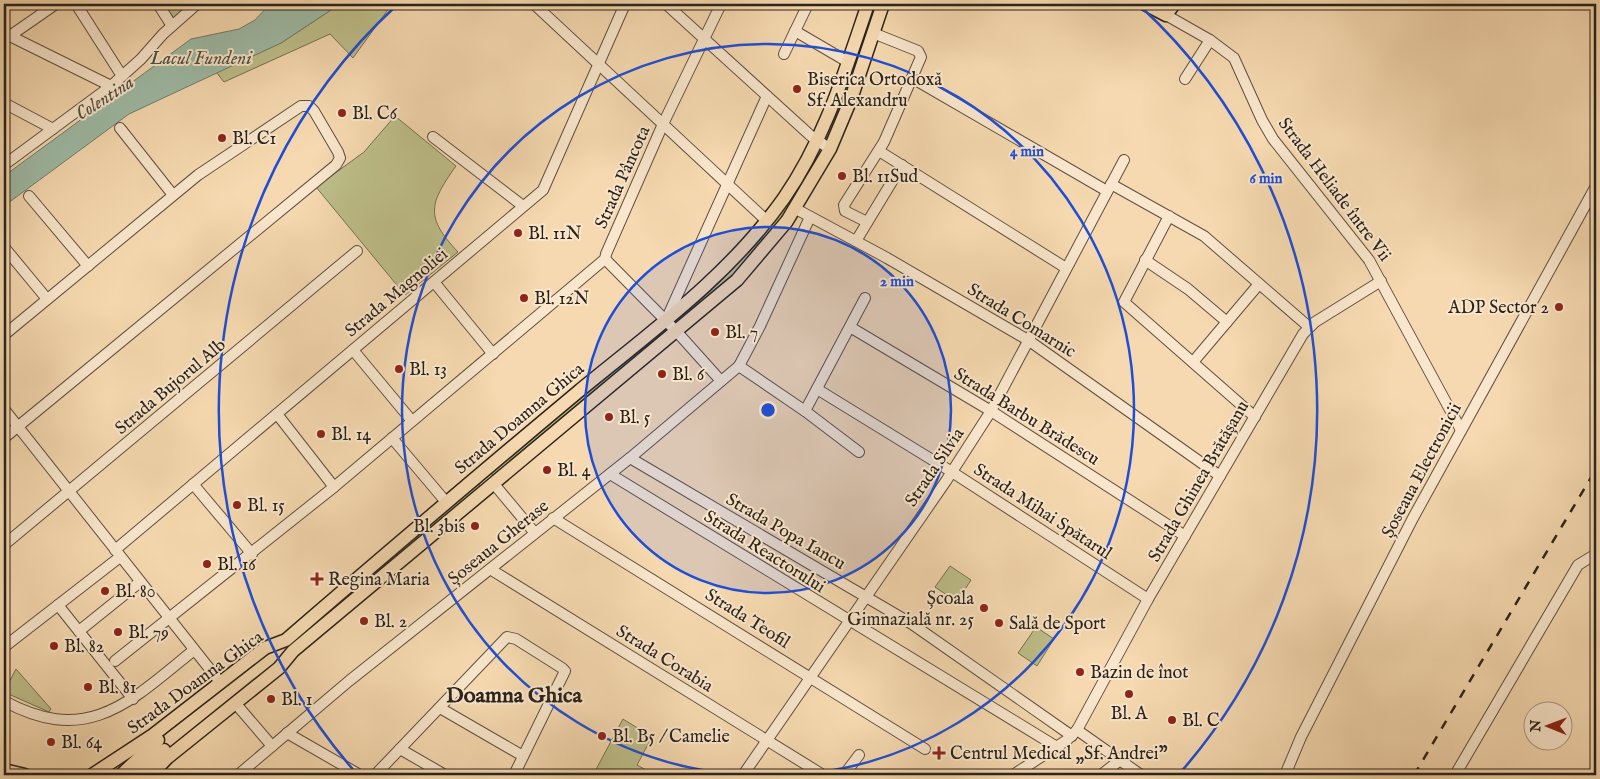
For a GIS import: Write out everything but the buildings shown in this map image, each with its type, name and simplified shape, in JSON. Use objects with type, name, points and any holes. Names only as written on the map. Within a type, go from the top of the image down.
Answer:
[{"type":"main road","name":"Strada Doamna Ghica","points":[[92,775],[153,734],[265,648],[286,640],[446,502],[723,271],[767,221],[793,184],[817,140],[837,96],[868,4]]},
{"type":"main road","name":"Strada Doamna Ghica","points":[[151,775],[176,750],[279,668],[292,651],[677,332],[737,280],[762,254],[796,209],[830,149],[849,107],[883,4]]},
{"type":"main road","name":"Strada Heliade între Vii","points":[[1145,4],[1166,15]]},
{"type":"main road","points":[[1166,15],[1174,4]]},
{"type":"main road","points":[[121,775],[178,731],[286,640]]},
{"type":"main road","points":[[136,775],[178,731],[292,651]]},
{"type":"main road","points":[[4,770],[25,775]]},
{"type":"street","points":[[7,38],[56,4]]},
{"type":"street","points":[[76,4],[122,76]]},
{"type":"street","points":[[158,4],[172,26]]},
{"type":"street","points":[[4,165],[111,86],[195,4]]},
{"type":"street","points":[[534,4],[767,221]]},
{"type":"street","name":"Strada Magnoliei","points":[[4,646],[58,605],[118,554],[193,484],[543,190],[624,4]]},
{"type":"street","points":[[666,4],[767,96],[830,149]]},
{"type":"street","name":"Strada Pâncota","points":[[115,661],[252,554],[605,259],[663,124],[721,4]]},
{"type":"street","points":[[784,54],[808,4]]},
{"type":"street","name":"Strada Heliade între Vii","points":[[1166,15],[1210,40],[1234,58],[1262,120],[1274,139],[1356,242],[1382,281],[1461,430]]},
{"type":"street","points":[[795,31],[848,62]]},
{"type":"street","points":[[867,222],[845,211],[844,208],[880,151],[921,59],[920,53],[873,33]]},
{"type":"street","points":[[7,38],[111,86]]},
{"type":"street","points":[[1185,79],[1210,40]]},
{"type":"street","points":[[912,78],[1109,187],[1169,216],[1204,236],[1309,327]]},
{"type":"street","points":[[665,321],[767,96]]},
{"type":"street","points":[[4,103],[53,129]]},
{"type":"street","points":[[4,335],[198,175],[305,106],[314,111],[340,158],[336,165],[4,438]]},
{"type":"street","points":[[120,128],[173,195]]},
{"type":"street","points":[[433,137],[523,206]]},
{"type":"street","points":[[880,151],[1066,268]]},
{"type":"street","name":"Strada Silvia","points":[[743,775],[952,472],[991,411],[1124,160]]},
{"type":"street","points":[[856,241],[902,165]]},
{"type":"street","name":"Șoseaua Electronicii","points":[[1285,775],[1300,737],[1461,430],[1596,186]]},
{"type":"street","points":[[29,196],[88,266]]},
{"type":"street","name":"Strada Comarnic","points":[[796,209],[856,241],[1028,340],[1220,476]]},
{"type":"street","points":[[1169,216],[1124,299],[1125,305],[1255,417]]},
{"type":"street","name":"Șoseaua Gherase","points":[[238,775],[534,532],[630,458],[739,366],[760,326],[810,217]]},
{"type":"street","points":[[4,247],[47,299]]},
{"type":"street","name":"Strada Bujorul Alb","points":[[4,545],[70,492],[357,251]]},
{"type":"street","points":[[605,259],[677,332],[721,381]]},
{"type":"street","points":[[1145,260],[1188,289],[1227,322]]},
{"type":"street","name":"Strada Ghinea Brătășanu","points":[[1075,733],[1184,536],[1309,327],[1382,281]]},
{"type":"street","points":[[434,282],[493,354]]},
{"type":"street","points":[[1192,362],[1259,284]]},
{"type":"street","points":[[805,411],[865,298]]},
{"type":"street","name":"Strada Barbu Brădescu","points":[[850,327],[991,411],[1184,536]]},
{"type":"street","points":[[353,350],[412,421]]},
{"type":"street","points":[[739,366],[805,411],[859,452]]},
{"type":"street","name":"Strada Mihai Spătarul","points":[[817,389],[952,472],[1148,599]]},
{"type":"street","points":[[4,409],[220,682]]},
{"type":"street","points":[[277,414],[334,486]]},
{"type":"street","points":[[392,438],[446,502]]},
{"type":"street","name":"Strada Popa Iancu","points":[[630,458],[940,642],[1141,775]]},
{"type":"street","name":"Strada Reactorului","points":[[610,474],[849,622],[1057,747]]},
{"type":"street","points":[[193,484],[252,554]]},
{"type":"street","points":[[494,484],[534,532]]},
{"type":"street","name":"Strada Teofil","points":[[553,518],[812,677],[925,749]]},
{"type":"street","points":[[1455,775],[1578,565],[1596,554]]},
{"type":"street","name":"Strada Corabia","points":[[490,569],[823,775]]},
{"type":"street","points":[[79,631],[140,582]]},
{"type":"street","points":[[58,605],[133,699]]},
{"type":"street","points":[[375,775],[507,636],[516,638],[565,671],[514,775]]},
{"type":"street","points":[[4,701],[32,715],[65,721],[107,712],[133,699],[194,650]]},
{"type":"street","points":[[236,704],[272,746]]},
{"type":"street","points":[[440,708],[523,756]]},
{"type":"street","points":[[287,733],[360,775]]},
{"type":"street","points":[[1014,775],[1075,733]]},
{"type":"street","points":[[400,750],[445,775]]},
{"type":"street","points":[[844,775],[858,755]]},
{"type":"street","points":[[1101,775],[1120,760]]},
{"type":"green space","points":[[162,4],[179,4],[187,7],[175,19]]},
{"type":"green space","points":[[340,4],[392,4],[353,58],[330,34],[224,82],[216,72],[281,43]]},
{"type":"green space","points":[[871,4],[879,4],[839,122],[829,141],[825,135]]},
{"type":"green space","points":[[395,116],[456,166],[440,191],[434,210],[440,229],[458,252],[405,295],[316,187],[364,152]]},
{"type":"green space","points":[[817,154],[820,156],[789,210],[743,269],[685,318],[683,312],[722,280],[754,244]]},
{"type":"green space","points":[[658,334],[660,337],[496,475],[491,474],[490,471]]},
{"type":"green space","points":[[479,481],[480,487],[389,563],[386,563],[385,561]]},
{"type":"green space","points":[[950,566],[971,580],[957,602],[935,587]]},
{"type":"green space","points":[[1036,627],[1054,639],[1037,666],[1018,653]]},
{"type":"green space","points":[[16,669],[51,709],[49,712],[4,692]]},
{"type":"green space","points":[[623,719],[652,737],[637,765],[655,775],[593,775]]},
{"type":"water","name":"Lacul Fundeni","points":[[270,4],[340,4],[281,43],[129,114],[4,206],[4,176],[191,39],[239,29],[255,20]]},
{"type":"railway","points":[[1414,775],[1596,469]]},
{"type":"place","name":"Biserica Ortodoxă Sf. Alexandru","points":[[797,89]]},
{"type":"place","name":"Bl. C6","points":[[342,113]]},
{"type":"place","name":"Bl. C1","points":[[222,138]]},
{"type":"place","name":"Bl. 11Sud","points":[[842,176]]},
{"type":"place","name":"Bl. 11N","points":[[518,233]]},
{"type":"place","name":"Bl. 12N","points":[[524,298]]},
{"type":"place","name":"ADP Sector 2","points":[[1559,307]]},
{"type":"place","name":"Bl. 7","points":[[715,332]]},
{"type":"place","name":"Bl. 13","points":[[399,369]]},
{"type":"place","name":"Bl. 6","points":[[662,374]]},
{"type":"place","name":"Bl. 5","points":[[609,417]]},
{"type":"place","name":"Bl. 14","points":[[321,434]]},
{"type":"place","name":"Bl. 4","points":[[547,470]]},
{"type":"place","name":"Bl. 15","points":[[237,505]]},
{"type":"place","name":"Bl. 3bis","points":[[475,526]]},
{"type":"place","name":"Bl. 16","points":[[207,564]]},
{"type":"place","name":"Regina Maria","points":[[317,579]]},
{"type":"place","name":"Bl. 80","points":[[105,591]]},
{"type":"place","name":"Școala Gimnazială nr. 25","points":[[984,608]]},
{"type":"place","name":"Bl. 2","points":[[364,621]]},
{"type":"place","name":"Sală de Sport","points":[[999,623]]},
{"type":"place","name":"Bl. 79","points":[[118,632]]},
{"type":"place","name":"Bl. 82","points":[[54,646]]},
{"type":"place","name":"Bazin de înot","points":[[1080,672]]},
{"type":"place","name":"Bl. 81","points":[[88,687]]},
{"type":"place","name":"Bl. A","points":[[1129,694]]},
{"type":"place","name":"Bl. 1","points":[[271,699]]},
{"type":"place","name":"Bl. C","points":[[1172,720]]},
{"type":"place","name":"Bl. B5 / Camelie","points":[[602,736]]},
{"type":"place","name":"Bl. 64","points":[[51,742]]},
{"type":"place","name":"Centrul Medical „Sf. Andrei”","points":[[939,753]]},
{"type":"district","name":"Doamna Ghica","points":[[514,694]]},
{"type":"water label","name":"Colentina","points":[[104,97]]}]
